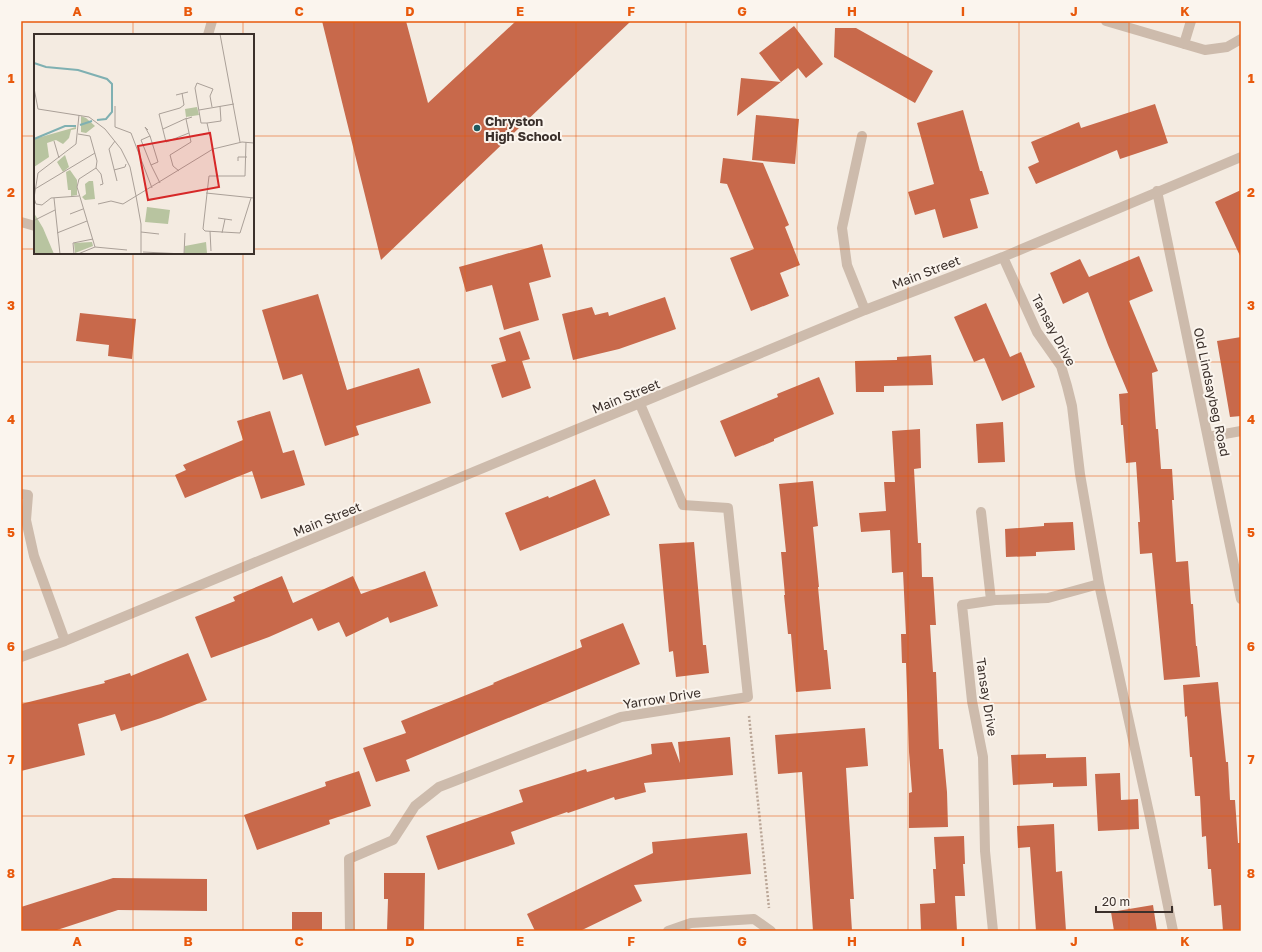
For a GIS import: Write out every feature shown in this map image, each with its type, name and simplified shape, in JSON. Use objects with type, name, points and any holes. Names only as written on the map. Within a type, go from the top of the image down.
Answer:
[{"type":"street","points":[[208,34],[212,21]]},
{"type":"street","points":[[1106,21],[1205,50],[1227,47],[1241,39]]},
{"type":"street","points":[[1184,44],[1191,21]]},
{"type":"street","points":[[862,136],[842,228],[847,265],[865,310]]},
{"type":"street","name":"Main Street","points":[[21,657],[65,641],[865,310],[1003,257],[1241,157]]},
{"type":"street","name":"Old Lindsaybeg Road","points":[[1157,191],[1241,599]]},
{"type":"street","points":[[21,222],[34,226]]},
{"type":"street","name":"Tansay Drive","points":[[1003,257],[1037,332],[1061,366],[1072,406],[1080,474],[1099,584],[1151,822],[1173,931]]},
{"type":"street","points":[[640,404],[682,505],[728,508],[748,697]]},
{"type":"street","points":[[1208,437],[1241,431]]},
{"type":"street","points":[[21,494],[28,495],[26,520],[34,556],[65,641]]},
{"type":"street","points":[[981,512],[991,600]]},
{"type":"street","name":"Tansay Drive","points":[[993,931],[985,851],[983,756],[972,701],[962,605],[991,600],[1048,598],[1099,584]]},
{"type":"street","name":"Yarrow Drive","points":[[350,931],[349,859],[393,840],[415,806],[439,787],[621,717],[748,697]]},
{"type":"street","points":[[668,931],[690,923],[754,919],[771,931]]},
{"type":"path","points":[[748,697],[771,931]]},
{"type":"building","points":[[322,21],[406,21],[428,103],[516,21],[631,21],[381,260]]},
{"type":"building","points":[[794,26],[823,64],[806,78],[798,68],[781,82],[759,53]]},
{"type":"building","points":[[835,28],[856,28],[933,71],[915,103],[834,57]]},
{"type":"building","points":[[741,78],[781,82],[737,116]]},
{"type":"building","points":[[1155,104],[1168,143],[1120,159],[1117,150],[1036,184],[1028,167],[1039,162],[1031,142],[1079,122],[1081,128]]},
{"type":"building","points":[[963,110],[980,171],[982,171],[989,194],[970,199],[978,228],[943,238],[935,209],[915,215],[908,192],[934,184],[917,123]]},
{"type":"building","points":[[756,115],[799,119],[795,164],[752,160]]},
{"type":"building","points":[[723,158],[763,163],[789,225],[785,227],[800,265],[780,273],[789,296],[751,311],[730,258],[754,249],[727,184],[720,183]]},
{"type":"building","points":[[1241,190],[1241,258],[1215,202]]},
{"type":"building","points":[[542,244],[551,277],[529,283],[539,320],[504,330],[492,285],[466,292],[459,267]]},
{"type":"building","points":[[1139,256],[1153,291],[1129,301],[1158,371],[1152,373],[1156,429],[1158,429],[1161,469],[1172,469],[1174,500],[1172,500],[1176,562],[1188,561],[1191,604],[1193,604],[1200,677],[1164,680],[1152,553],[1140,554],[1138,522],[1140,522],[1136,462],[1126,463],[1123,425],[1121,425],[1119,394],[1128,393],[1088,292],[1063,304],[1050,273],[1080,259],[1089,277]]},
{"type":"building","points":[[318,294],[347,390],[419,368],[431,403],[356,426],[359,435],[325,446],[302,374],[283,380],[262,310]]},
{"type":"building","points":[[665,297],[676,329],[619,349],[573,360],[562,314],[592,307],[595,315],[608,312],[609,316]]},
{"type":"building","points":[[986,303],[1010,357],[1021,352],[1035,387],[1002,401],[984,358],[974,362],[954,317]]},
{"type":"building","points":[[80,313],[136,319],[132,359],[108,356],[109,345],[76,341]]},
{"type":"building","points":[[520,331],[530,359],[522,361],[531,388],[502,398],[491,365],[506,361],[499,338]]},
{"type":"building","points":[[1241,337],[1241,416],[1230,417],[1217,341]]},
{"type":"building","points":[[931,355],[933,385],[884,386],[884,392],[856,392],[855,361],[897,360],[897,357]]},
{"type":"building","points":[[819,377],[834,414],[735,457],[720,421],[778,397],[777,394]]},
{"type":"building","points":[[270,411],[283,453],[294,450],[305,485],[261,499],[252,471],[185,498],[175,475],[186,470],[183,465],[243,440],[237,421]]},
{"type":"building","points":[[1003,422],[1005,462],[978,463],[976,424]]},
{"type":"building","points":[[920,429],[921,468],[914,469],[918,543],[921,543],[922,577],[933,577],[936,625],[930,625],[933,672],[936,672],[939,749],[943,749],[947,792],[948,827],[909,828],[909,793],[912,792],[906,663],[902,663],[901,634],[906,634],[903,572],[892,573],[890,530],[861,532],[859,513],[886,511],[884,482],[895,482],[892,431]]},
{"type":"building","points":[[595,479],[610,515],[520,551],[505,513],[548,496],[549,498]]},
{"type":"building","points":[[813,481],[818,526],[813,527],[818,587],[824,650],[827,650],[831,689],[796,692],[791,634],[788,634],[784,595],[781,552],[786,552],[779,484]]},
{"type":"building","points":[[1073,522],[1075,550],[1036,552],[1036,556],[1006,557],[1005,529],[1044,526],[1044,523]]},
{"type":"building","points":[[694,542],[703,645],[706,645],[709,673],[676,677],[673,651],[669,652],[659,544]]},
{"type":"building","points":[[425,571],[438,606],[390,623],[388,617],[346,637],[339,622],[318,631],[312,618],[269,637],[211,658],[195,617],[235,601],[233,597],[282,576],[293,603],[353,576],[361,594]]},
{"type":"building","points":[[623,623],[640,664],[406,760],[410,771],[376,782],[363,748],[406,733],[401,721],[582,647],[580,640]]},
{"type":"building","points":[[188,653],[207,700],[161,718],[121,731],[115,714],[78,724],[85,755],[21,771],[21,704],[105,683],[104,681],[130,673],[131,676]]},
{"type":"building","points":[[1218,682],[1226,762],[1228,762],[1230,800],[1235,800],[1238,843],[1241,843],[1241,931],[1223,931],[1221,905],[1214,906],[1211,869],[1208,869],[1206,836],[1202,837],[1200,796],[1195,796],[1187,716],[1185,717],[1183,685]]},
{"type":"building","points":[[865,728],[868,766],[846,768],[854,899],[850,899],[852,931],[813,931],[802,772],[778,774],[775,735]]},
{"type":"building","points":[[730,737],[733,775],[644,783],[646,792],[615,800],[614,797],[511,832],[515,844],[438,870],[426,836],[523,802],[519,790],[586,769],[587,772],[652,754],[651,744],[672,742],[680,763],[678,742]]},
{"type":"building","points":[[1046,754],[1046,758],[1086,757],[1087,786],[1053,787],[1053,783],[1013,785],[1011,755]]},
{"type":"building","points":[[359,771],[371,806],[329,820],[330,824],[257,850],[244,815],[326,786],[325,782]]},
{"type":"building","points":[[1120,773],[1121,800],[1138,799],[1139,829],[1098,831],[1095,774]]},
{"type":"building","points":[[1054,824],[1056,872],[1062,871],[1066,931],[1036,931],[1030,847],[1018,848],[1017,826]]},
{"type":"building","points":[[747,833],[751,874],[634,885],[642,901],[580,931],[535,931],[527,914],[653,853],[652,842]]},
{"type":"building","points":[[964,836],[965,864],[963,864],[965,896],[955,896],[957,931],[921,931],[920,904],[935,903],[933,869],[936,869],[934,837]]},
{"type":"building","points":[[384,873],[425,873],[424,931],[387,931],[388,899],[384,899]]},
{"type":"building","points":[[113,878],[207,879],[207,911],[118,910],[54,931],[21,931],[21,907]]},
{"type":"building","points":[[1153,905],[1157,931],[1114,931],[1111,912]]},
{"type":"building","points":[[292,912],[322,912],[322,931],[292,931]]},
{"type":"place","name":"Chryston High School","points":[[477,128]]}]
